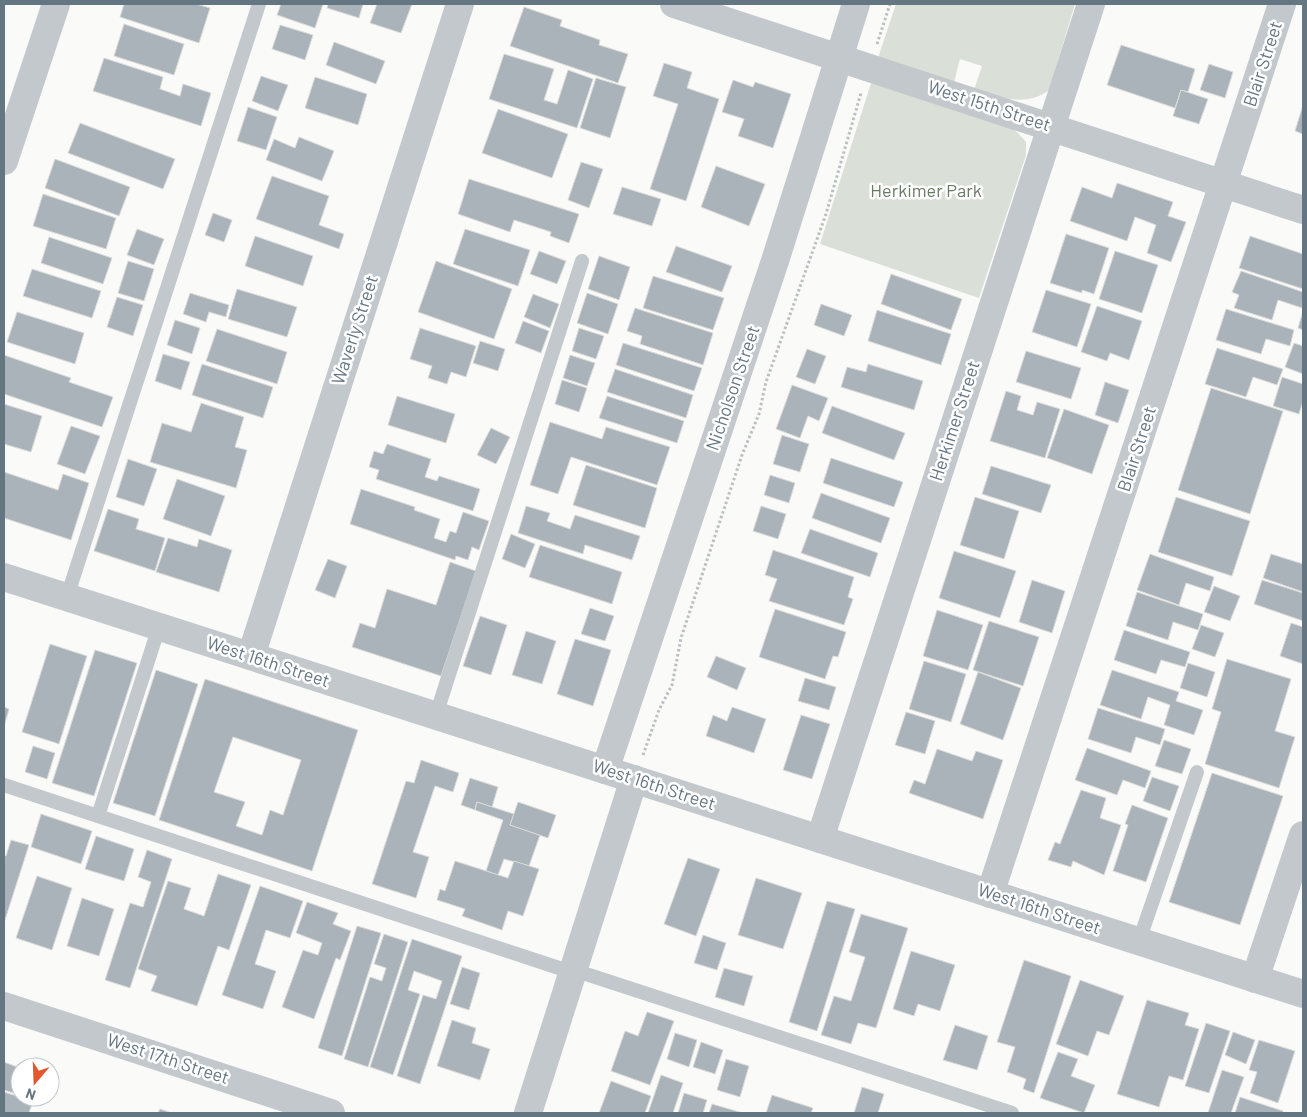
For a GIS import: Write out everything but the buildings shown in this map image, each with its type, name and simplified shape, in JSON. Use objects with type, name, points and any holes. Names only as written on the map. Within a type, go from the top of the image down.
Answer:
[{"type":"street","points":[[4,161],[56,4]]},
{"type":"street","name":"Waverly Street","points":[[251,656],[460,4]]},
{"type":"street","name":"West 15th Street","points":[[674,4],[1303,210]]},
{"type":"street","name":"Nicholson Street","points":[[605,770],[775,261],[856,4]]},
{"type":"street","name":"Herkimer Street","points":[[820,839],[1091,4]]},
{"type":"street","name":"Blair Street","points":[[990,894],[1282,4]]},
{"type":"street","name":"West 16th Street","points":[[4,577],[1303,994]]},
{"type":"street","points":[[528,1113],[634,779]]},
{"type":"street","points":[[1255,979],[1303,835]]},
{"type":"street","name":"West 17th Street","points":[[4,1006],[331,1113]]},
{"type":"lane","points":[[67,597],[260,4]]},
{"type":"lane","points":[[436,715],[582,261]]},
{"type":"lane","points":[[98,816],[159,627]]},
{"type":"lane","points":[[1139,942],[1197,772]]},
{"type":"lane","points":[[4,785],[572,972],[1012,1113]]},
{"type":"path","points":[[876,47],[890,4]]},
{"type":"path","points":[[634,779],[659,710],[672,685],[681,638],[742,455],[760,414],[766,382],[826,214],[863,86]]},
{"type":"green space","points":[[896,4],[1075,4],[1049,90],[1032,98],[1022,100],[993,96],[974,90],[982,66],[960,59],[954,83],[878,58]]},
{"type":"green space","name":"Herkimer Park","points":[[872,80],[1008,127],[1017,132],[1026,142],[1026,155],[979,298],[820,244]]}]
